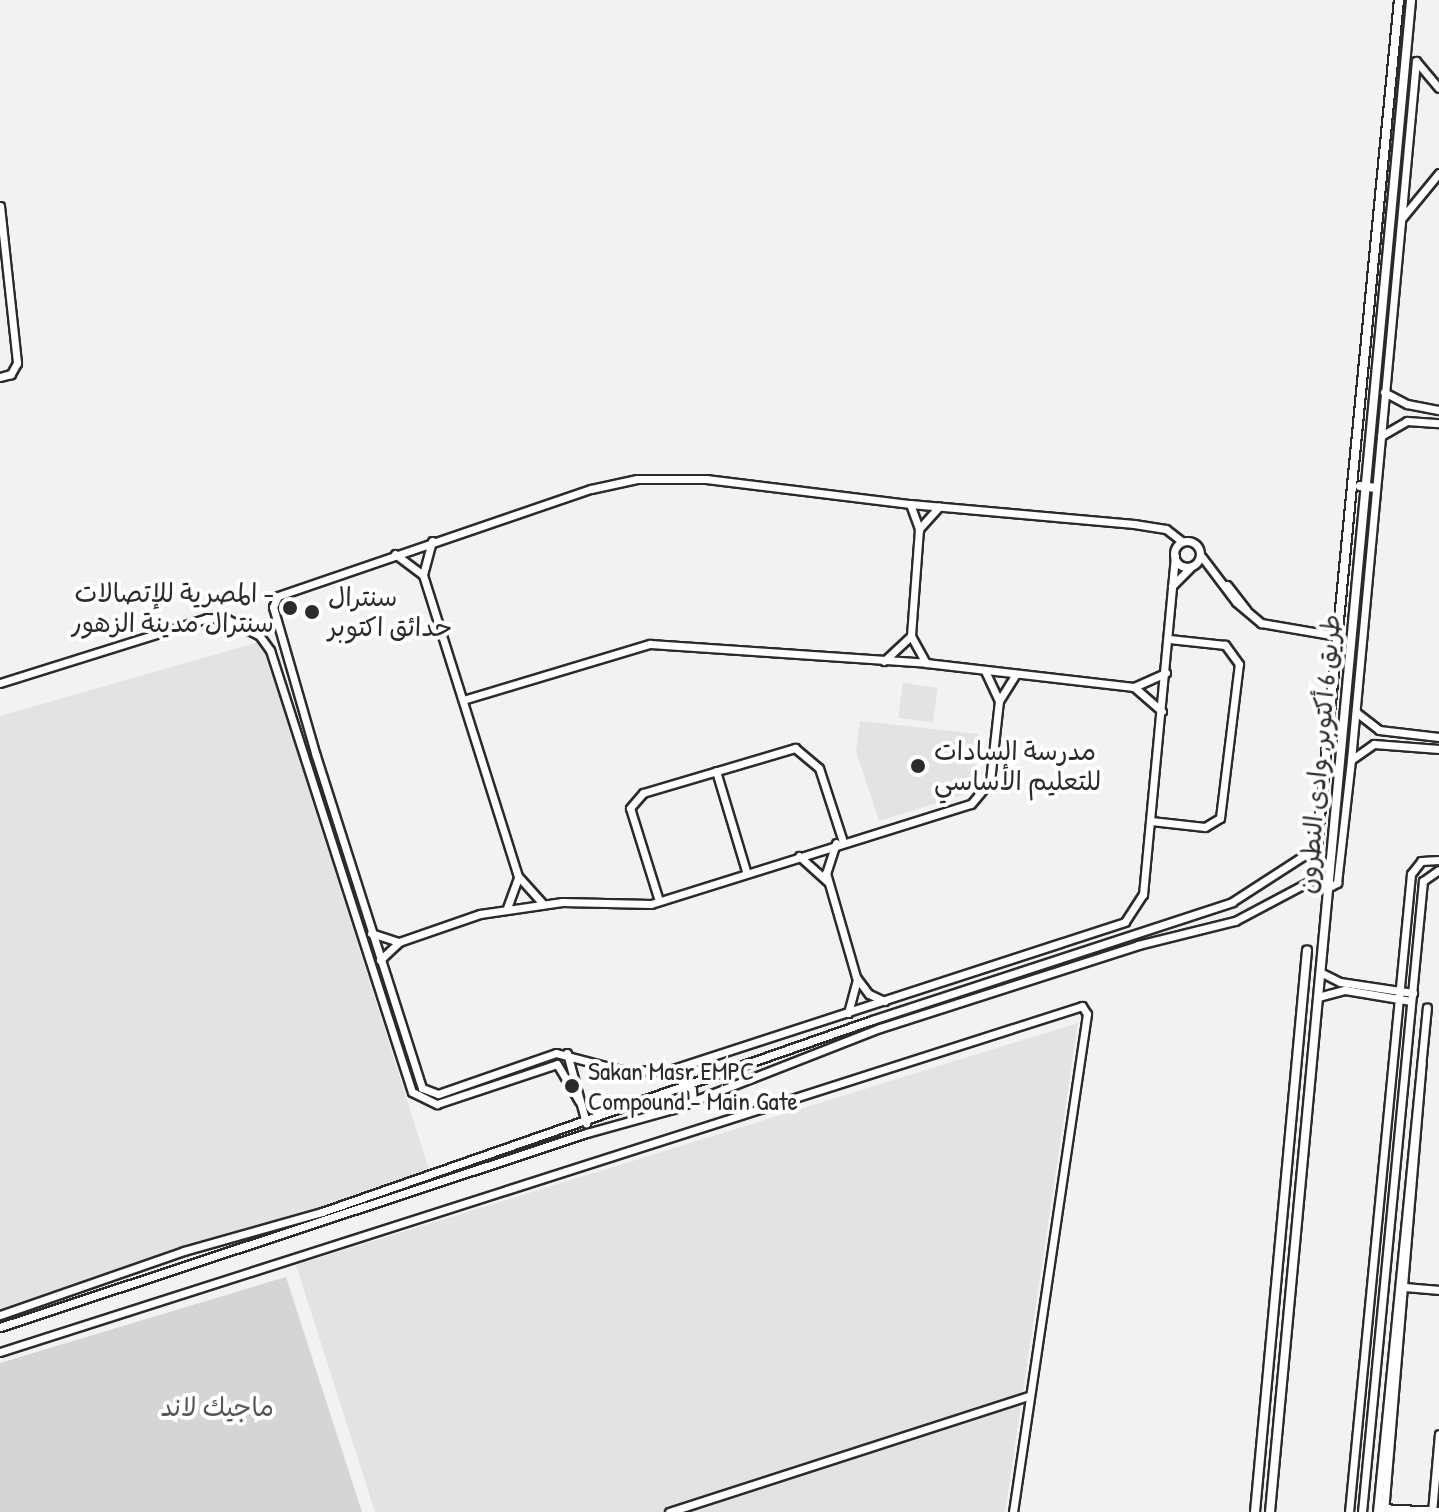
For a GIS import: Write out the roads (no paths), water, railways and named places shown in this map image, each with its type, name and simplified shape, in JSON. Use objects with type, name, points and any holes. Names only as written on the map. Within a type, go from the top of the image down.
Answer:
[{"type":"street","name":"طريق 6 أكتوبر, وادى النطرون","points":[[1314,879],[1399,0]]},
{"type":"street","name":"طريق 6 أكتوبر, وادى النطرون","points":[[1270,1512],[1298,1234],[1363,486],[1411,0]]},
{"type":"street","points":[[1326,889],[1337,883],[1351,760],[1416,61],[1439,88]]},
{"type":"street","points":[[1400,220],[1439,173]]},
{"type":"street","points":[[0,206],[17,363],[11,374],[0,377]]},
{"type":"street","points":[[1381,436],[1407,421],[1437,423],[1437,410],[1407,404],[1384,392]]},
{"type":"street","points":[[1180,540],[1175,556],[1143,899],[1125,922],[661,1072],[624,1071],[567,1053],[550,1053],[429,1093],[419,1085],[273,607],[281,595],[591,489],[637,479],[706,479],[910,504],[1160,527],[1180,540],[1190,542],[1246,611],[1272,628],[1337,636]]},
{"type":"street","points":[[1351,485],[1376,488]]},
{"type":"street","points":[[910,504],[919,529],[911,636],[926,663]]},
{"type":"street","points":[[919,529],[939,506]]},
{"type":"street","points":[[432,541],[423,575],[518,876],[542,903]]},
{"type":"street","points":[[395,554],[423,575]]},
{"type":"street","points":[[1175,556],[1190,568]]},
{"type":"street","points":[[1172,586],[1202,557]]},
{"type":"street","points":[[0,683],[207,618],[227,619],[259,635],[270,650],[412,1092],[437,1104],[557,1064],[579,1101]]},
{"type":"street","points":[[881,662],[898,652],[911,636]]},
{"type":"street","points":[[1151,821],[1205,827],[1220,818],[1239,664],[1235,653],[1225,645],[1169,639]]},
{"type":"street","points":[[463,700],[650,644],[926,663],[1134,687],[1166,673]]},
{"type":"street","points":[[985,671],[999,701]]},
{"type":"street","points":[[380,960],[399,942],[507,908],[542,903],[659,901],[839,842],[965,806],[980,797],[991,775],[999,701],[1016,674]]},
{"type":"street","points":[[1134,687],[1162,711]]},
{"type":"street","points":[[1356,712],[1373,728],[1439,737]]},
{"type":"street","points":[[1397,744],[1398,733]]},
{"type":"street","points":[[1328,735],[1340,736]]},
{"type":"street","points":[[1351,760],[1374,744],[1439,749]]},
{"type":"street","points":[[659,901],[631,801],[784,749],[805,752],[819,768],[839,842],[827,862],[829,883],[856,977],[869,994],[884,1001]]},
{"type":"street","points":[[716,771],[746,871]]},
{"type":"street","points":[[0,1315],[200,1246],[283,1224],[586,1123],[684,1084],[1240,899],[1317,847]]},
{"type":"street","points":[[1329,855],[1340,856]]},
{"type":"street","points":[[799,856],[829,883]]},
{"type":"street","points":[[1349,1512],[1411,874],[1421,861],[1439,860]]},
{"type":"street","points":[[1362,1512],[1412,997],[1428,873],[1421,861]]},
{"type":"street","points":[[1428,873],[1439,870]]},
{"type":"street","points":[[507,908],[518,876]]},
{"type":"street","points":[[0,1327],[587,1133],[673,1109],[880,1028],[1138,945],[1235,921],[1314,879]]},
{"type":"street","points":[[371,933],[399,942]]},
{"type":"street","points":[[1255,1512],[1307,950]]},
{"type":"street","points":[[1320,972],[1340,982],[1399,995]]},
{"type":"street","points":[[848,1013],[856,977]]},
{"type":"street","points":[[1318,997],[1345,990],[1412,997]]},
{"type":"street","points":[[0,1352],[1082,1006],[1087,1014],[1013,1512]]},
{"type":"street","points":[[1381,1510],[1427,1007]]},
{"type":"street","points":[[567,1053],[586,1123]]},
{"type":"street","points":[[575,1077],[581,1058]]},
{"type":"street","points":[[684,1084],[694,1093],[693,1102]]},
{"type":"street","points":[[666,1092],[664,1100],[673,1109]]},
{"type":"street","points":[[1389,1221],[1408,1228]]},
{"type":"street","points":[[1281,1232],[1298,1234]]},
{"type":"street","points":[[1387,1240],[1406,1240]]},
{"type":"street","points":[[200,1246],[204,1262]]},
{"type":"street","points":[[146,1264],[149,1279]]},
{"type":"street","points":[[1381,1510],[1405,1287],[1403,1274]]},
{"type":"street","points":[[1405,1287],[1439,1290]]},
{"type":"street","points":[[1365,1352],[1378,1344]]},
{"type":"street","points":[[1363,1372],[1375,1374]]},
{"type":"street","points":[[669,1512],[1029,1396]]},
{"type":"street","points":[[1381,1510],[1434,1511],[1439,1434]]},
{"type":"place","name":"المصرية للإتصالات - سنترال مدينة الزهور","points":[[290,608]]},
{"type":"place","name":"سنترال حدائق اكتوبر","points":[[312,612]]},
{"type":"place","name":"مدرسة السادات للتعليم الأساسي","points":[[918,766]]},
{"type":"place","name":"Sakan Masr EMPC Compound - Main Gate","points":[[572,1086]]},
{"type":"park label","name":"ماجيك لاند","points":[[217,1407]]}]
